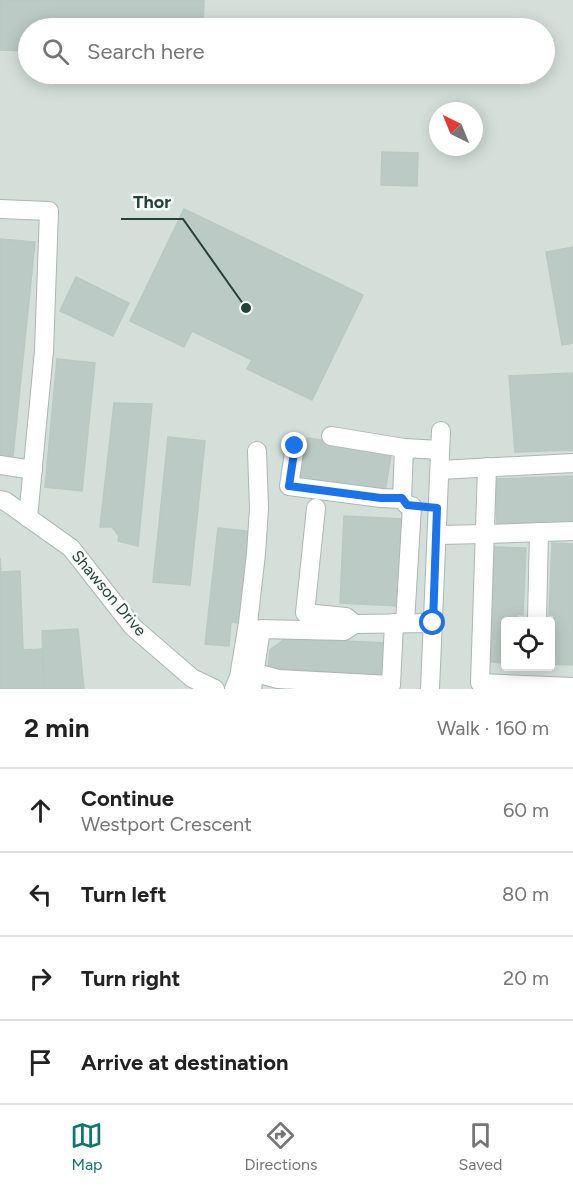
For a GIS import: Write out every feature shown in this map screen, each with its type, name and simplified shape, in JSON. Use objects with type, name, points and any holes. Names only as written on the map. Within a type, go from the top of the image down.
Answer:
[{"type":"street","points":[[0,209],[49,211],[44,351],[28,518]]},
{"type":"street","points":[[332,436],[404,448],[441,440],[430,689]]},
{"type":"street","points":[[295,446],[289,486],[437,508]]},
{"type":"street","points":[[404,448],[407,503],[399,623],[391,685],[278,679],[254,681],[261,629],[344,631],[355,624],[399,623],[433,623]]},
{"type":"street","points":[[234,689],[239,677],[256,554],[259,508],[257,450]]},
{"type":"street","points":[[440,470],[573,463]]},
{"type":"street","points":[[0,465],[33,470]]},
{"type":"street","points":[[487,467],[480,683],[573,687]]},
{"type":"street","name":"Shawson Drive","points":[[0,500],[5,501],[71,548],[133,627],[192,678],[215,689]]},
{"type":"street","points":[[346,505],[397,510],[407,503]]},
{"type":"street","points":[[316,507],[305,613],[345,617],[355,624]]},
{"type":"street","points":[[437,535],[573,531]]},
{"type":"street","points":[[537,617],[539,532]]},
{"type":"shaded area","points":[[0,0],[573,0],[573,689],[0,689]]},
{"type":"building","points":[[0,0],[204,0],[203,18],[18,18],[18,51],[0,50]]},
{"type":"building","points":[[382,152],[418,153],[417,186],[381,185]]},
{"type":"building","points":[[184,209],[363,295],[312,400],[247,369],[252,360],[192,331],[184,347],[130,321]]},
{"type":"building","points":[[0,239],[35,242],[13,456],[0,454]]},
{"type":"building","points":[[573,247],[573,343],[562,345],[546,252]]},
{"type":"building","points":[[76,277],[129,303],[113,336],[60,311]]},
{"type":"building","points":[[57,359],[95,363],[82,491],[45,487]]},
{"type":"building","points":[[573,373],[573,450],[515,452],[509,376]]},
{"type":"building","points":[[114,403],[152,404],[138,546],[118,541],[119,536],[112,527],[100,527]]},
{"type":"building","points":[[168,437],[205,441],[190,585],[153,582]]},
{"type":"building","points":[[307,438],[392,450],[385,492],[301,480]]},
{"type":"building","points":[[573,476],[573,523],[497,526],[495,479]]},
{"type":"building","points":[[344,516],[403,519],[398,606],[340,603]]},
{"type":"building","points":[[218,528],[255,532],[245,624],[231,622],[229,646],[205,644]]},
{"type":"building","points":[[552,543],[573,544],[573,665],[555,664],[555,617],[549,615]]},
{"type":"building","points":[[494,547],[526,548],[523,615],[501,617],[501,663],[489,662]]},
{"type":"building","points":[[0,558],[1,572],[20,571],[23,650],[42,649],[44,689],[0,689]]},
{"type":"building","points":[[78,629],[84,689],[44,689],[42,631]]},
{"type":"building","points":[[286,638],[386,643],[382,675],[268,668],[270,650]]},
{"type":"place","name":"Thor","points":[[246,308]]},
{"type":"route","points":[[295,446],[289,486],[381,498],[402,498],[407,505],[437,508],[433,623]]}]
